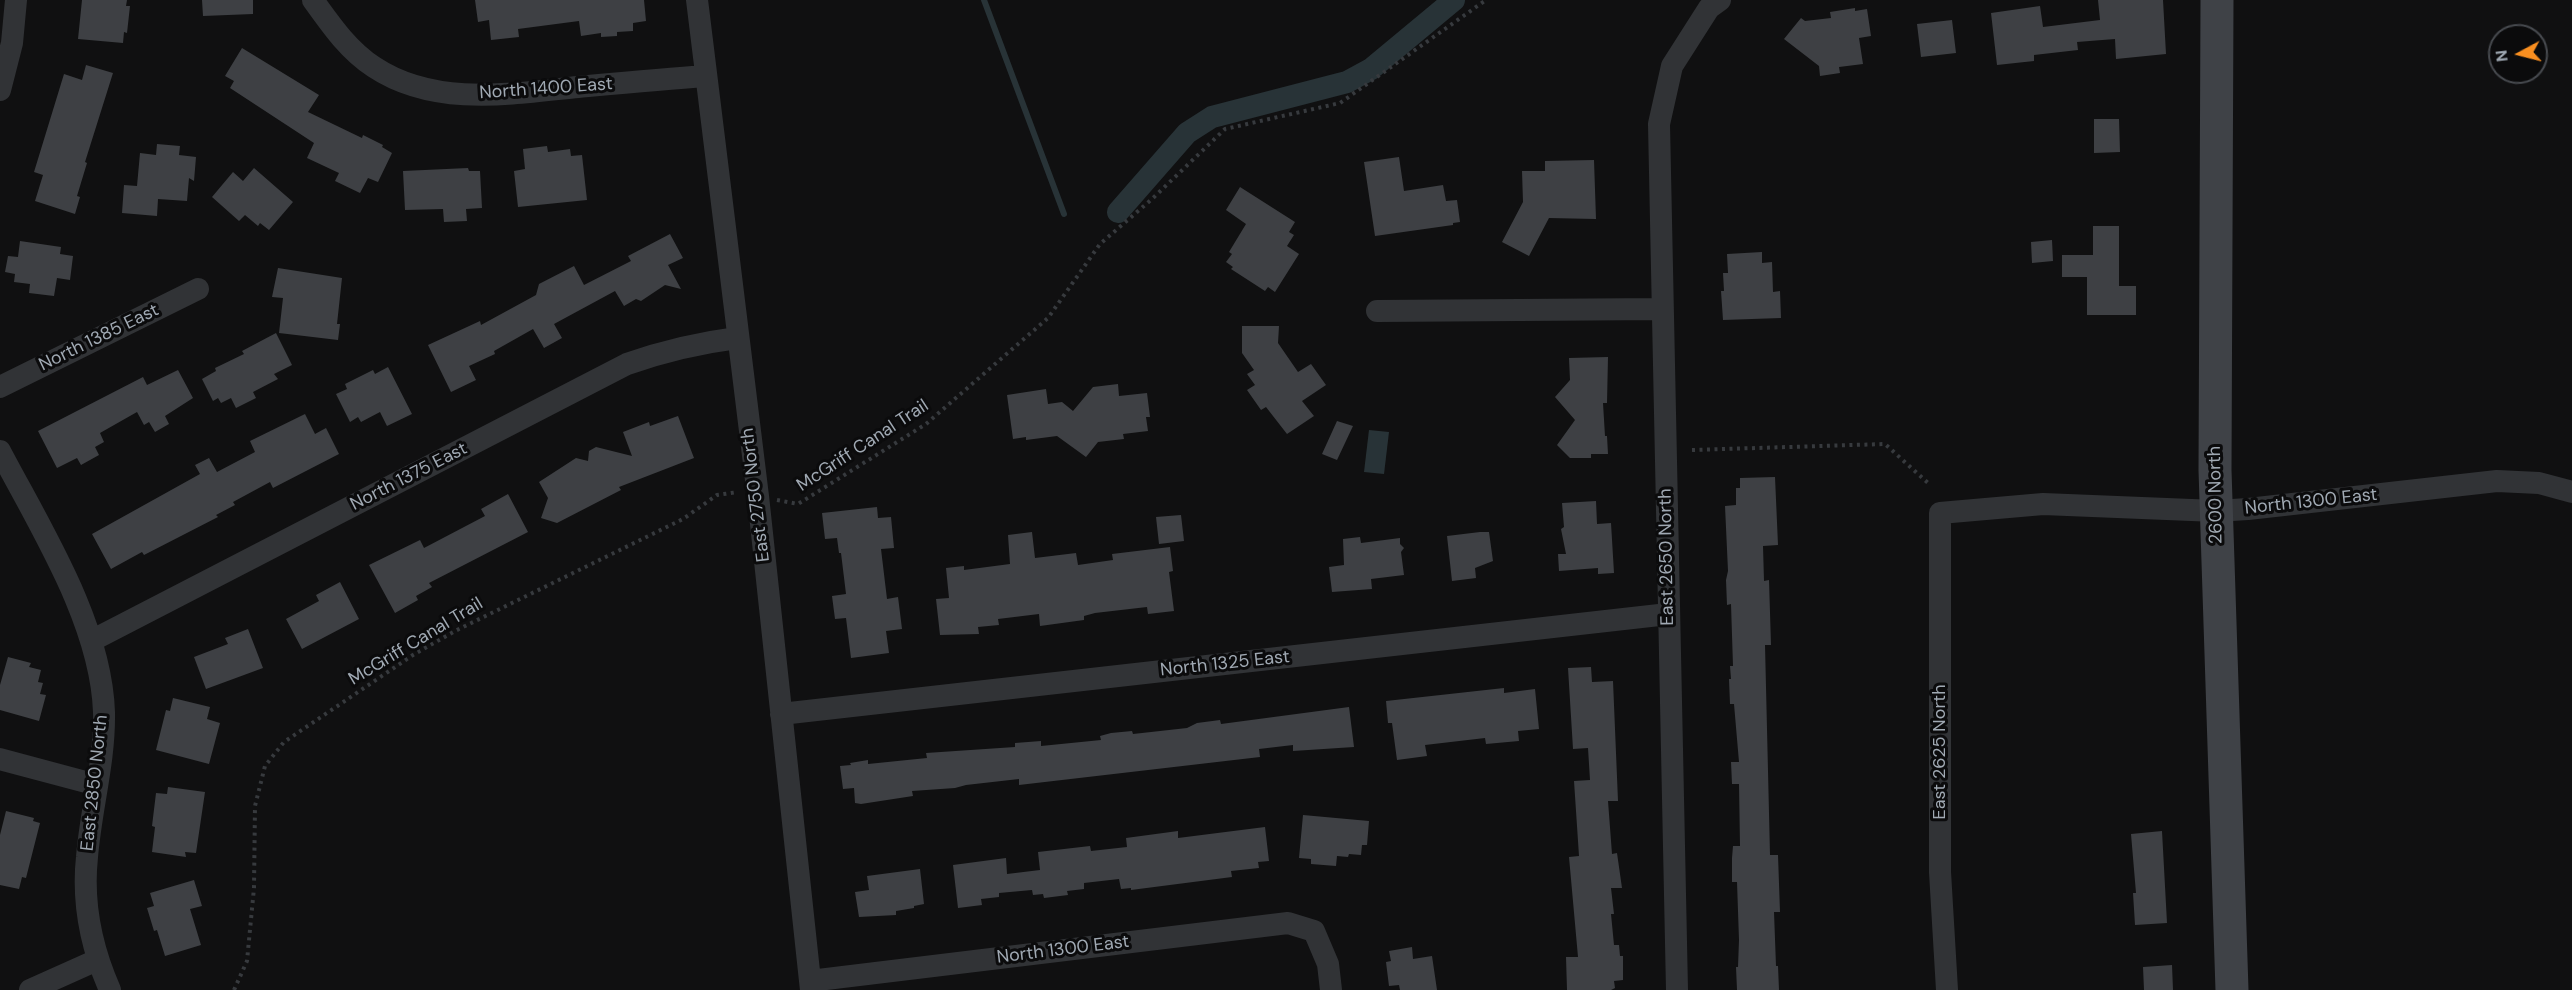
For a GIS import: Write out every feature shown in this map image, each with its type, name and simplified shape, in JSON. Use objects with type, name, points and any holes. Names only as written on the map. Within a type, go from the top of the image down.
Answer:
[{"type":"street","points":[[0,90],[12,43],[16,0]]},
{"type":"street","name":"North 1400 East","points":[[313,0],[342,39],[374,67],[406,83],[448,93],[490,96],[706,76]]},
{"type":"street","name":"East 2750 North","points":[[697,0],[758,496],[811,985]]},
{"type":"street","name":"East 2650 North","points":[[1677,990],[1659,124],[1672,66],[1709,8],[1720,0]]},
{"type":"street","name":"2600 North","points":[[2217,0],[2216,511],[2232,990]]},
{"type":"street","name":"North 1385 East","points":[[0,387],[198,289]]},
{"type":"street","points":[[1377,311],[1662,309]]},
{"type":"street","name":"North 1375 East","points":[[91,641],[627,364],[659,352],[693,344],[737,338]]},
{"type":"street","name":"East 2850 North","points":[[0,451],[83,614],[91,641],[104,710],[103,743],[86,857],[86,894],[88,926],[97,960],[110,990]]},
{"type":"street","name":"North 1300 East","points":[[1940,513],[2043,504],[2216,511],[2497,481],[2539,483],[2572,492]]},
{"type":"street","name":"East 2625 North","points":[[1940,513],[1940,872],[1947,990]]},
{"type":"street","name":"North 1325 East","points":[[781,714],[1668,614]]},
{"type":"street","points":[[0,759],[97,785]]},
{"type":"street","name":"North 1300 East","points":[[811,985],[1288,923],[1314,932],[1328,964],[1331,990]]},
{"type":"street","points":[[30,990],[97,960]]},
{"type":"path","name":"McGriff Canal Trail","points":[[234,990],[247,961],[254,888],[255,806],[265,766],[284,742],[413,655],[481,617],[683,519],[717,495],[733,492],[798,504],[926,424],[1048,318],[1100,244],[1152,199],[1225,129],[1340,103],[1486,0]]},
{"type":"path","points":[[1692,450],[1885,444],[1928,483]]},
{"type":"shaded area","points":[[1369,430],[1389,432],[1384,474],[1364,472]]},
{"type":"building","points":[[82,0],[127,0],[126,6],[130,6],[127,33],[124,32],[123,43],[78,39]]},
{"type":"building","points":[[202,0],[253,0],[253,14],[203,16]]},
{"type":"building","points":[[475,0],[644,0],[646,21],[633,23],[633,31],[617,32],[617,36],[601,37],[601,33],[581,36],[579,21],[518,29],[519,37],[491,40],[489,20],[478,22]]},
{"type":"building","points":[[2098,0],[2163,0],[2166,54],[2116,59],[2115,39],[2077,42],[2078,50],[2034,55],[2034,61],[1997,65],[1991,13],[2040,6],[2043,27],[2100,20]]},
{"type":"building","points":[[1855,8],[1855,11],[1867,9],[1871,36],[1859,38],[1863,64],[1839,67],[1840,73],[1820,76],[1819,66],[1784,39],[1801,18],[1805,21],[1831,18],[1830,12]]},
{"type":"building","points":[[1952,20],[1956,53],[1921,57],[1917,24]]},
{"type":"building","points":[[242,48],[319,95],[308,112],[362,138],[363,135],[383,145],[382,147],[392,153],[378,182],[368,178],[360,193],[335,181],[339,173],[307,158],[314,143],[230,88],[234,81],[225,76]]},
{"type":"building","points":[[86,65],[113,73],[85,162],[87,163],[77,196],[80,197],[75,214],[35,201],[43,175],[34,172],[64,74],[82,80]]},
{"type":"building","points":[[2094,119],[2119,119],[2120,152],[2094,153]]},
{"type":"building","points":[[157,144],[180,146],[179,155],[196,157],[194,181],[189,178],[187,201],[158,199],[157,216],[122,213],[124,185],[137,186],[140,153],[156,155]]},
{"type":"building","points":[[547,146],[548,152],[570,149],[571,156],[582,155],[587,200],[518,207],[514,171],[525,169],[523,149]]},
{"type":"building","points":[[1399,157],[1404,191],[1443,185],[1446,201],[1457,200],[1460,222],[1453,223],[1453,225],[1375,236],[1364,162]]},
{"type":"building","points":[[1594,160],[1596,219],[1549,218],[1529,256],[1502,242],[1523,202],[1522,171],[1545,171],[1545,161]]},
{"type":"building","points":[[254,168],[293,202],[269,230],[260,223],[258,226],[245,215],[239,221],[212,197],[233,172],[243,181]]},
{"type":"building","points":[[468,168],[469,171],[480,171],[482,208],[466,209],[467,221],[444,222],[443,209],[405,210],[403,171]]},
{"type":"building","points":[[1240,187],[1295,222],[1289,232],[1294,235],[1287,246],[1299,254],[1275,292],[1268,287],[1265,291],[1231,269],[1233,267],[1226,262],[1232,254],[1229,252],[1246,224],[1226,210]]},
{"type":"building","points":[[2093,226],[2119,226],[2119,286],[2136,286],[2136,315],[2087,315],[2087,277],[2062,277],[2062,255],[2093,255]]},
{"type":"building","points":[[670,234],[683,258],[668,265],[681,289],[665,285],[641,301],[636,299],[624,306],[615,291],[554,324],[562,338],[544,348],[533,329],[494,351],[495,354],[469,366],[476,380],[451,392],[428,345],[480,321],[481,325],[536,295],[539,284],[574,266],[584,285],[631,261],[628,256]]},
{"type":"building","points":[[2052,240],[2053,261],[2032,263],[2031,242]]},
{"type":"building","points":[[20,241],[61,247],[60,254],[73,256],[70,280],[57,278],[54,296],[29,293],[30,284],[14,282],[15,274],[5,272],[8,256],[18,257]]},
{"type":"building","points":[[1762,252],[1762,263],[1772,262],[1773,292],[1780,291],[1781,318],[1723,320],[1721,291],[1724,291],[1723,273],[1728,273],[1727,254]]},
{"type":"building","points":[[278,268],[342,278],[337,324],[340,324],[338,340],[279,333],[283,298],[272,297]]},
{"type":"building","points":[[1242,326],[1279,326],[1278,343],[1298,372],[1311,364],[1326,385],[1302,401],[1314,416],[1287,434],[1266,407],[1261,410],[1247,390],[1255,385],[1247,374],[1254,370],[1242,353]]},
{"type":"building","points":[[276,333],[292,365],[274,374],[278,379],[253,392],[256,398],[236,408],[231,398],[221,403],[218,398],[213,401],[202,379],[216,371],[215,368],[244,354],[242,351]]},
{"type":"building","points":[[1608,357],[1607,403],[1603,403],[1608,454],[1591,454],[1591,458],[1570,458],[1557,445],[1575,420],[1555,397],[1570,380],[1569,358]]},
{"type":"building","points":[[388,367],[412,414],[387,426],[380,412],[361,422],[358,417],[350,422],[336,394],[347,389],[345,384],[373,370],[375,374]]},
{"type":"building","points":[[178,370],[193,398],[165,416],[169,424],[155,432],[149,422],[144,425],[137,412],[100,433],[104,442],[95,447],[99,455],[81,465],[77,458],[57,468],[38,431],[143,377],[147,385]]},
{"type":"building","points":[[1118,384],[1119,396],[1147,393],[1150,417],[1146,417],[1148,431],[1123,434],[1124,439],[1098,442],[1086,457],[1057,436],[1026,440],[1026,437],[1013,439],[1007,395],[1046,389],[1048,404],[1062,402],[1073,411],[1093,387]]},
{"type":"building","points":[[305,414],[315,434],[326,428],[339,454],[273,488],[270,482],[233,502],[235,505],[216,515],[218,517],[144,555],[142,552],[111,569],[92,534],[200,474],[195,465],[209,458],[217,472],[255,452],[250,441]]},
{"type":"building","points":[[678,416],[694,458],[619,487],[621,490],[557,523],[541,518],[548,498],[539,482],[576,458],[588,461],[589,451],[596,447],[632,456],[623,432],[649,422],[650,426]]},
{"type":"building","points":[[1337,421],[1353,426],[1337,460],[1322,454]]},
{"type":"building","points":[[1775,477],[1778,545],[1763,546],[1764,581],[1769,580],[1771,645],[1765,645],[1770,855],[1778,855],[1780,912],[1774,912],[1779,990],[1737,990],[1736,967],[1738,967],[1739,940],[1737,882],[1732,882],[1732,858],[1733,846],[1740,846],[1739,784],[1732,784],[1731,762],[1739,762],[1734,704],[1730,704],[1730,666],[1733,666],[1731,604],[1727,605],[1725,506],[1736,505],[1736,488],[1740,488],[1740,478]]},
{"type":"building","points":[[508,494],[528,532],[429,583],[432,587],[416,596],[418,600],[395,613],[369,565],[420,540],[424,548],[485,516],[481,509]]},
{"type":"building","points":[[1596,501],[1597,524],[1611,523],[1614,573],[1598,574],[1598,568],[1559,571],[1558,554],[1566,554],[1561,529],[1564,527],[1562,503]]},
{"type":"building","points":[[877,507],[878,518],[891,517],[894,548],[881,549],[887,599],[898,597],[902,629],[886,631],[889,653],[851,658],[846,618],[835,619],[832,596],[846,594],[841,553],[839,553],[837,538],[825,539],[822,513]]},
{"type":"building","points":[[1181,515],[1184,541],[1159,544],[1156,517]]},
{"type":"building","points":[[1032,532],[1035,558],[1076,553],[1078,565],[1113,560],[1112,554],[1170,547],[1173,571],[1169,572],[1174,611],[1148,614],[1147,607],[1095,613],[1084,616],[1084,620],[1040,626],[1039,614],[998,619],[999,625],[978,627],[979,634],[940,635],[936,599],[949,598],[946,568],[964,566],[964,570],[1010,564],[1008,535]]},
{"type":"building","points":[[1489,532],[1493,561],[1475,568],[1476,578],[1452,581],[1447,536]]},
{"type":"building","points":[[1360,537],[1361,543],[1400,538],[1400,544],[1404,548],[1401,552],[1404,575],[1371,579],[1372,589],[1332,592],[1329,567],[1344,565],[1343,539]]},
{"type":"building","points":[[340,582],[359,619],[302,649],[286,619],[319,601],[316,595]]},
{"type":"building","points":[[248,629],[263,668],[206,689],[194,657],[228,644],[225,638]]},
{"type":"building","points":[[8,657],[31,663],[29,667],[41,670],[38,682],[43,683],[40,694],[46,695],[39,721],[0,710],[0,685]]},
{"type":"building","points":[[1591,667],[1592,682],[1613,681],[1618,801],[1608,801],[1612,854],[1617,853],[1622,888],[1611,888],[1614,914],[1611,914],[1614,945],[1619,945],[1620,956],[1623,956],[1623,980],[1614,981],[1615,988],[1611,990],[1567,990],[1566,957],[1578,957],[1569,857],[1579,856],[1574,781],[1590,780],[1588,748],[1573,749],[1568,668]]},
{"type":"building","points":[[1504,688],[1504,693],[1535,689],[1539,729],[1518,731],[1519,741],[1486,744],[1485,738],[1425,745],[1427,756],[1397,760],[1392,723],[1388,723],[1386,701]]},
{"type":"building","points":[[173,698],[210,707],[207,719],[220,723],[209,764],[156,750],[166,710],[170,711]]},
{"type":"building","points":[[1349,707],[1354,747],[1293,751],[1293,745],[1259,749],[1260,757],[1019,785],[1019,779],[955,788],[912,791],[913,796],[861,804],[855,803],[854,788],[843,789],[840,766],[868,760],[868,764],[927,758],[926,753],[1015,747],[1015,743],[1041,741],[1041,746],[1101,740],[1100,736],[1111,733],[1132,731],[1133,734],[1187,728],[1197,723],[1220,720],[1221,724]]},
{"type":"building","points":[[168,787],[205,792],[196,853],[185,852],[186,857],[152,852],[156,793],[167,794]]},
{"type":"building","points":[[6,811],[34,818],[33,821],[40,823],[26,878],[22,877],[19,889],[0,885],[0,835]]},
{"type":"building","points":[[1303,815],[1369,821],[1367,845],[1362,845],[1361,855],[1337,856],[1336,866],[1311,864],[1311,859],[1299,858]]},
{"type":"building","points":[[1265,827],[1269,861],[1258,862],[1259,868],[1231,871],[1232,877],[1131,890],[1131,888],[1121,889],[1119,879],[1084,883],[1084,889],[1067,891],[1068,895],[1044,898],[1043,894],[1033,895],[1032,890],[999,893],[999,897],[981,899],[982,905],[958,908],[953,865],[1006,858],[1007,874],[1040,870],[1038,852],[1090,846],[1091,851],[1127,847],[1126,838],[1178,831],[1178,838]]},
{"type":"building","points":[[2162,831],[2167,923],[2135,925],[2133,893],[2136,893],[2131,834]]},
{"type":"building","points":[[920,869],[924,904],[896,911],[896,915],[859,917],[855,892],[869,890],[867,876]]},
{"type":"building","points":[[194,880],[202,906],[190,909],[201,945],[165,956],[147,908],[154,906],[150,893]]},
{"type":"building","points":[[1412,947],[1413,959],[1432,956],[1437,990],[1400,990],[1399,985],[1389,986],[1386,962],[1391,961],[1389,951]]},
{"type":"building","points":[[2172,965],[2173,990],[2144,990],[2143,967]]},
{"type":"waterway","points":[[984,0],[1064,214]]},
{"type":"waterway","points":[[1118,212],[1187,133],[1212,117],[1347,82],[1371,69],[1454,0]]}]
